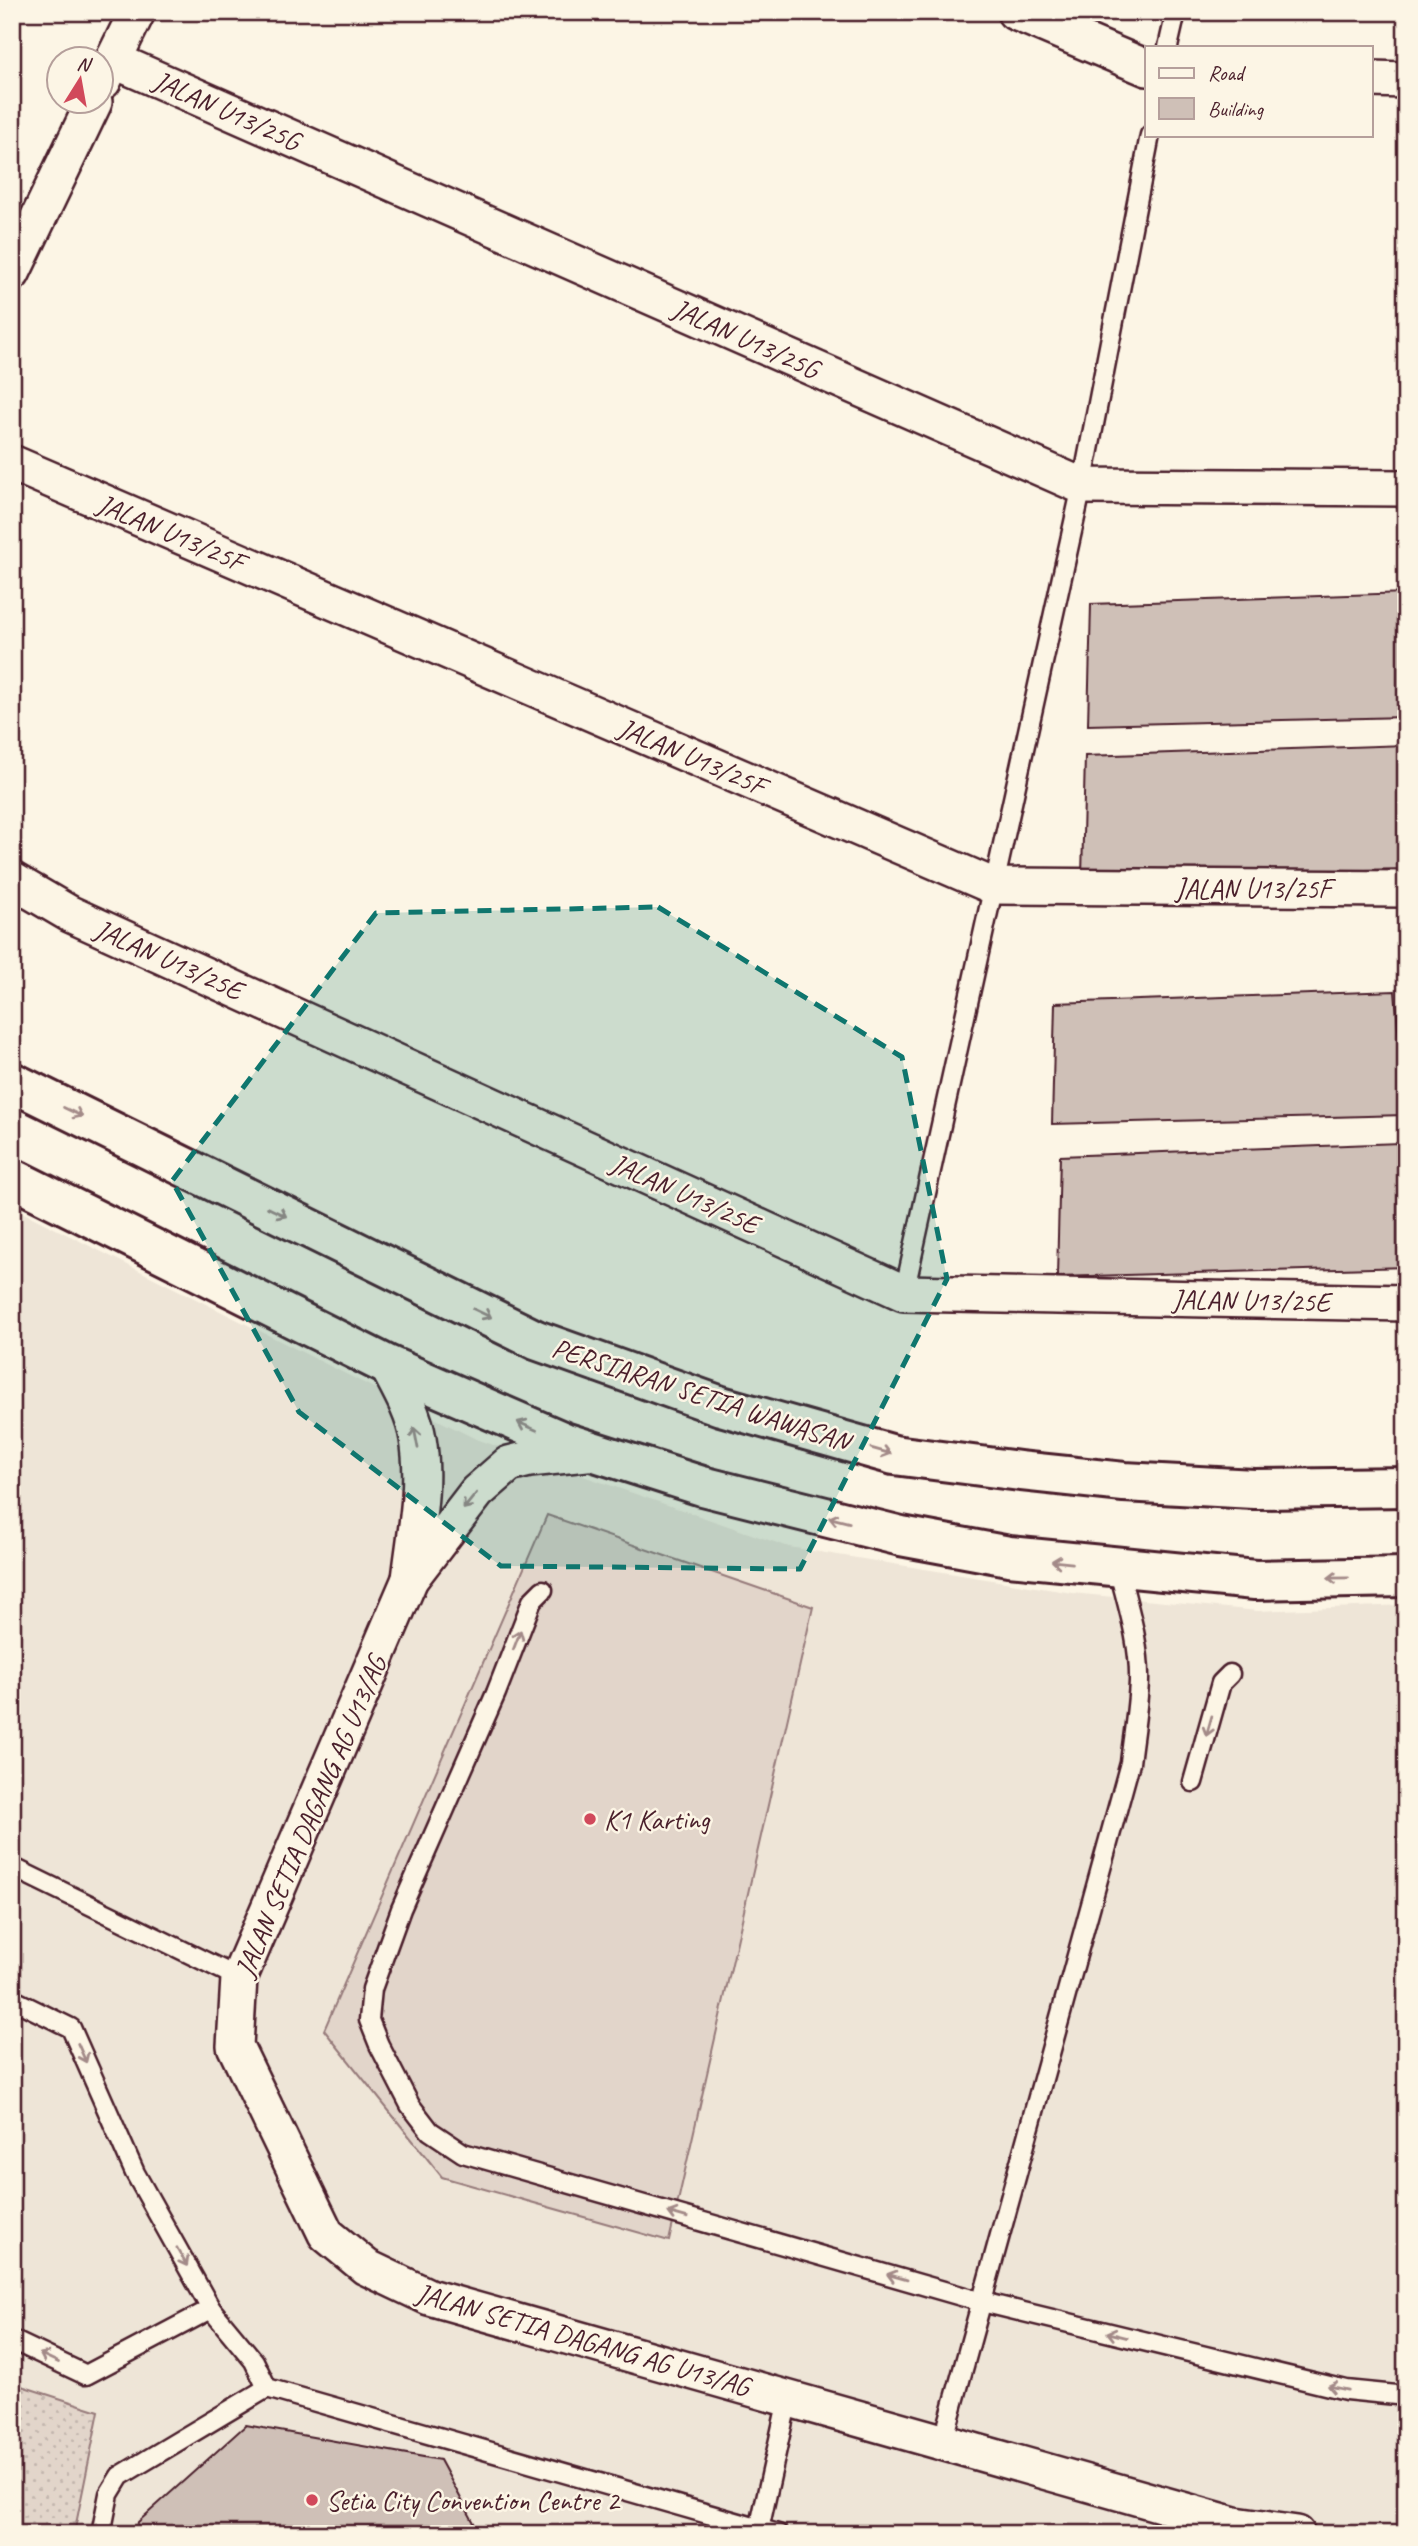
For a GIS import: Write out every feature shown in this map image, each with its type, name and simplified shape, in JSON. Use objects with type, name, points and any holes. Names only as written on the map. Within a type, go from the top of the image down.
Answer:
[{"type":"street","points":[[116,54],[137,12]]},
{"type":"street","points":[[1015,12],[1145,67]]},
{"type":"street","name":"JALAN U13/25G","points":[[116,76],[1082,486],[1406,488]]},
{"type":"street","points":[[1372,79],[1406,80]]},
{"type":"street","points":[[12,273],[86,116]]},
{"type":"street","name":"JALAN U13/25F","points":[[12,463],[993,886],[1406,889]]},
{"type":"street","name":"JALAN U13/25E","points":[[12,880],[70,914],[904,1293],[1406,1303]]},
{"type":"street","name":"PERSIARAN SETIA WAWASAN","points":[[12,1082],[536,1340],[721,1406],[894,1455],[1020,1471],[1124,1482],[1241,1489],[1406,1488]]},
{"type":"street","points":[[12,1178],[387,1365],[564,1442],[702,1486],[901,1536],[1009,1556],[1255,1580],[1406,1577]]},
{"type":"street","name":"JALAN SETIA DAGANG AG U13/AG","points":[[387,1365],[404,1398],[418,1438],[419,1495],[410,1579]]},
{"type":"street","name":"JALAN SETIA DAGANG AG U13/AG","points":[[596,1452],[529,1459],[509,1464],[477,1492],[410,1579],[239,1978],[235,2046],[326,2234],[366,2267],[429,2298],[1235,2525],[1297,2534]]},
{"type":"lane","points":[[1168,46],[1176,12]]},
{"type":"lane","points":[[904,1293],[1082,486],[1150,136]]},
{"type":"lane","points":[[943,2442],[1130,1763],[1139,1680],[1138,1655],[1118,1567]]},
{"type":"lane","points":[[543,1590],[532,1601],[496,1693],[401,1909],[372,1989],[369,2020],[379,2045],[410,2105],[430,2131],[464,2153],[982,2302],[1346,2390],[1406,2396]]},
{"type":"lane","points":[[1193,1782],[1221,1683],[1230,1674]]},
{"type":"lane","points":[[12,1867],[239,1978]]},
{"type":"lane","points":[[12,1999],[71,2028],[135,2173],[211,2309],[254,2361],[267,2388]]},
{"type":"lane","points":[[12,2340],[86,2375],[211,2309]]},
{"type":"lane","points":[[101,2534],[109,2494],[120,2476],[267,2388],[759,2531],[778,2534]]},
{"type":"lane","points":[[759,2531],[788,2399]]},
{"type":"highlighted area","points":[[658,907],[902,1057],[947,1279],[800,1569],[501,1566],[299,1412],[172,1181],[376,913]]},
{"type":"shaded area","points":[[12,1207],[476,1439],[789,1547],[1072,1593],[1258,1611],[1406,1605],[1406,2534],[12,2534]]},
{"type":"shaded area","name":"K1 Karting","points":[[547,1515],[813,1607],[669,2241],[442,2177],[324,2030]]},
{"type":"shaded area","points":[[12,2383],[99,2411],[74,2534],[12,2534]]},
{"type":"building","points":[[1406,593],[1406,717],[1088,725],[1091,604]]},
{"type":"building","points":[[1406,745],[1406,869],[1082,877],[1085,756]]},
{"type":"building","points":[[1395,991],[1405,1115],[1052,1124],[1055,1003]]},
{"type":"building","points":[[1399,1143],[1406,1213],[1406,1267],[1057,1277],[1060,1156]]},
{"type":"building","name":"Setia City Convention Centre 2","points":[[246,2425],[440,2460],[480,2534],[136,2534],[138,2522]]},
{"type":"place","name":"K1 Karting","points":[[590,1819]]},
{"type":"place","name":"Setia City Convention Centre 2","points":[[312,2500]]}]
